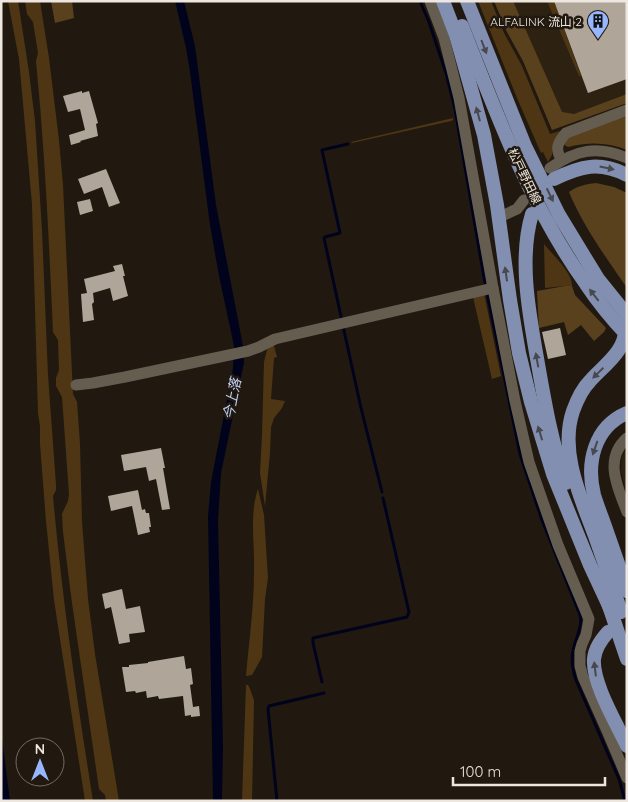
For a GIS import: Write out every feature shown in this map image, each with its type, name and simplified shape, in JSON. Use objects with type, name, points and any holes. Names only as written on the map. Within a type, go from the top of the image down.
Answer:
[{"type":"main road","points":[[443,1],[456,35],[484,135],[497,205],[519,353],[531,402],[553,474],[590,565],[610,608]]},
{"type":"main road","name":"松戸野田線","points":[[452,1],[514,154],[547,221],[586,285],[626,334]]},
{"type":"main road","name":"松戸野田線","points":[[466,1],[525,146],[559,215],[598,279],[623,311]]},
{"type":"main road","points":[[552,174],[594,166],[606,167],[627,175]]},
{"type":"main road","points":[[532,214],[527,239],[526,260],[529,315],[544,401],[562,473],[627,659]]},
{"type":"main road","points":[[623,311],[626,334],[620,349],[613,359],[589,382],[580,396],[573,412],[569,429],[569,447],[577,484],[627,630]]},
{"type":"main road","points":[[627,413],[611,423],[602,432],[596,442],[592,455],[591,469],[594,496],[627,591]]},
{"type":"main road","points":[[608,632],[596,650],[594,669],[604,698],[627,746]]},
{"type":"street","points":[[430,1],[444,38],[492,216],[488,289],[529,462],[558,545],[589,619],[579,658],[583,677],[627,778]]},
{"type":"street","points":[[562,160],[558,150],[560,140],[566,133],[627,110]]},
{"type":"street","points":[[552,174],[562,160],[582,152],[592,151],[627,158]]},
{"type":"street","points":[[492,216],[517,209],[524,200]]},
{"type":"street","points":[[76,385],[101,382],[229,356],[260,347],[275,339],[488,289]]},
{"type":"street","points":[[627,438],[617,452],[614,473],[627,512]]},
{"type":"shaded area","points":[[8,1],[18,1],[35,121],[48,375],[56,485],[53,496],[70,649],[93,801],[85,801],[54,600],[38,413],[32,204],[19,59]]},
{"type":"shaded area","points":[[25,1],[40,1],[59,140],[63,185],[73,394],[77,402],[82,522],[88,599],[119,801],[106,801],[105,795],[99,789],[63,532],[62,514],[69,494],[62,397],[56,386],[59,370],[58,340],[53,332],[44,163],[36,61],[38,53],[33,22],[27,14]]},
{"type":"shaded area","points":[[51,1],[72,1],[74,18],[55,23]]},
{"type":"shaded area","points":[[478,1],[491,1],[504,33],[522,66],[550,134],[563,130],[553,145],[552,155],[548,162],[543,152],[541,153],[517,98]]},
{"type":"shaded area","points":[[494,1],[627,1],[627,103],[552,130],[523,61],[507,32]]},
{"type":"shaded area","points":[[494,1],[513,1],[562,112],[574,114],[627,94],[627,103],[552,130],[523,61],[507,32]]},
{"type":"shaded area","points":[[547,1],[554,1],[581,76],[579,76]]},
{"type":"shaded area","points":[[627,114],[627,150],[605,144],[583,144],[568,147],[563,144],[568,137]]},
{"type":"shaded area","points":[[453,118],[451,121],[351,142]]},
{"type":"shaded area","points":[[596,183],[614,187],[627,193],[627,288],[588,230],[569,192],[575,188]]},
{"type":"shaded area","points":[[544,244],[566,270],[572,286],[545,288]]},
{"type":"shaded area","points":[[572,286],[575,295],[606,328],[594,341],[581,325],[568,335],[564,322],[539,328],[537,291]]},
{"type":"shaded area","points":[[484,293],[501,376],[492,379],[473,297]]},
{"type":"shaded area","points":[[271,345],[274,346],[277,357],[274,358],[271,399],[285,401],[274,418],[271,427],[265,506],[260,473],[264,362],[267,350]]},
{"type":"shaded area","points":[[627,448],[627,495],[621,471],[622,457]]},
{"type":"shaded area","points":[[258,489],[264,515],[268,578],[262,657],[252,675],[246,676],[254,585],[253,520]]},
{"type":"shaded area","points":[[246,685],[248,685],[254,700],[252,801],[242,801]]},
{"type":"water","name":"今上落","points":[[175,1],[184,1],[195,46],[216,205],[243,346],[244,363],[221,473],[218,521],[223,746],[222,801],[213,801],[208,516],[211,482],[233,368],[234,346],[210,225],[190,72]]},
{"type":"water","points":[[1,730],[10,801],[1,801]]},
{"type":"building","name":"ALFALINK 流山 2","points":[[554,1],[627,1],[627,79],[588,93]]},
{"type":"building","points":[[82,91],[82,93],[89,91],[98,123],[96,124],[98,136],[71,145],[69,135],[85,130],[80,109],[68,112],[63,96]]},
{"type":"building","points":[[106,169],[120,203],[109,207],[102,187],[84,194],[78,179]]},
{"type":"building","points":[[90,199],[93,211],[80,215],[77,202]]},
{"type":"building","points":[[122,264],[128,296],[113,301],[110,288],[93,293],[94,320],[83,322],[81,294],[87,293],[84,279],[115,271],[113,266]]},
{"type":"building","points":[[560,328],[566,355],[548,359],[542,332]]},
{"type":"building","points":[[161,448],[170,509],[162,510],[156,479],[149,481],[146,467],[124,471],[121,455]]},
{"type":"building","points":[[138,490],[142,510],[145,509],[146,513],[149,513],[151,527],[149,527],[150,532],[138,535],[132,506],[111,511],[108,496]]},
{"type":"building","points":[[122,589],[126,609],[140,606],[145,632],[129,634],[130,642],[119,644],[111,607],[105,609],[102,594]]},
{"type":"building","points":[[184,656],[186,669],[191,668],[193,684],[190,685],[193,707],[199,706],[200,716],[185,716],[183,696],[159,699],[158,696],[147,698],[146,691],[126,692],[122,667]]},
{"type":"waterway","points":[[420,1],[446,73],[455,109],[485,283],[520,454],[542,520],[580,615],[580,628],[572,655],[574,673],[619,779],[625,801]]},
{"type":"waterway","points":[[342,321],[324,238],[340,233],[322,150],[348,144]]},
{"type":"waterway","points":[[343,326],[382,492]]},
{"type":"waterway","points":[[322,682],[313,638],[407,617],[409,612],[383,498]]},
{"type":"waterway","points":[[277,801],[269,706],[324,693]]},
{"type":"tunnel","points":[[608,632],[627,622]]},
{"type":"place","name":"ALFALINK 流山 2","points":[[598,40]]}]
